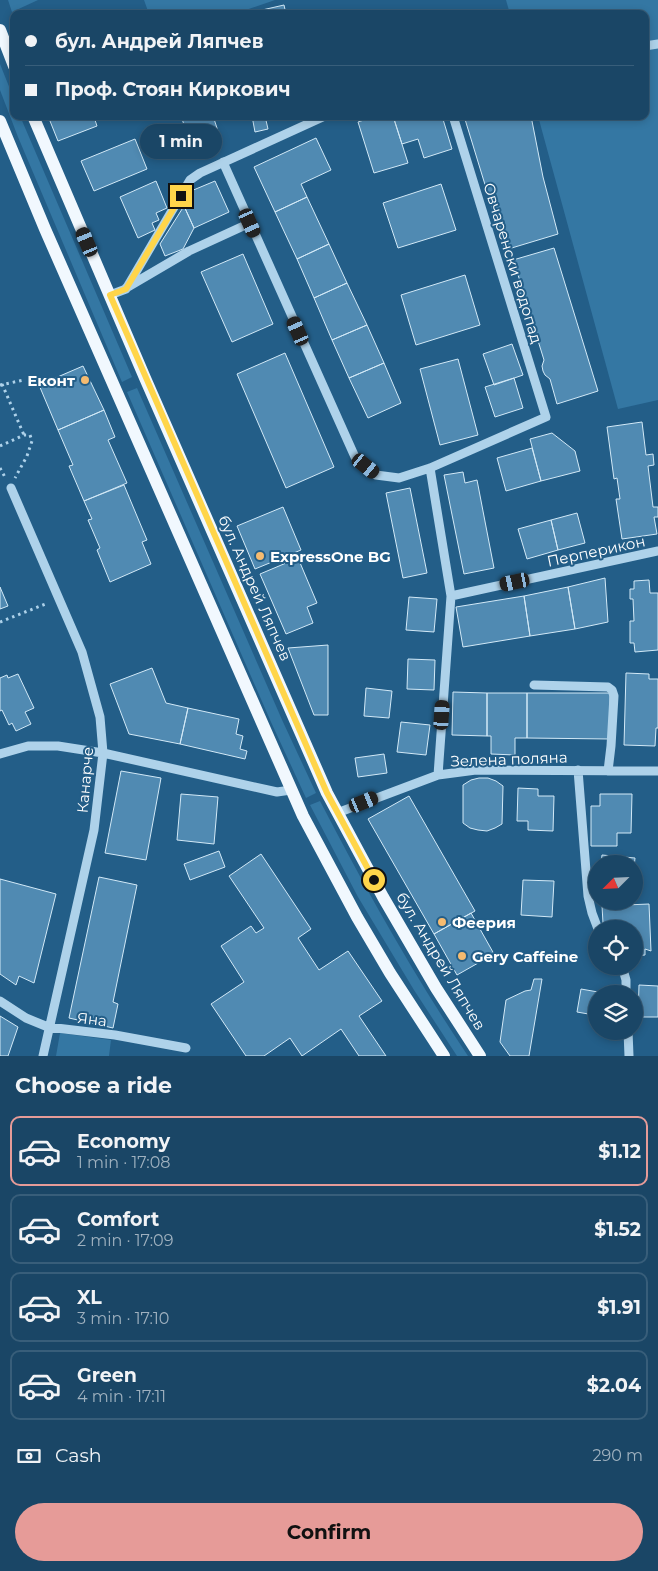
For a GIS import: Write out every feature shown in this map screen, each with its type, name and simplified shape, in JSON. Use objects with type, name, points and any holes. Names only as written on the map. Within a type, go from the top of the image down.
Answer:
[{"type":"main road","points":[[0,30],[10,56]]},
{"type":"main road","name":"бул. Андрей Ляпчев","points":[[35,120],[323,784],[383,897],[436,988],[480,1056]]},
{"type":"main road","points":[[0,121],[49,238],[316,843],[390,973],[444,1056]]},
{"type":"street","points":[[126,289],[190,180],[223,162],[317,120]]},
{"type":"street","name":"Овчаренски водопад","points":[[430,468],[546,417],[454,120]]},
{"type":"street","points":[[223,162],[355,457],[376,475],[399,478],[430,468],[451,596],[438,775]]},
{"type":"street","points":[[110,295],[126,289],[189,251],[250,223]]},
{"type":"street","name":"Канарче","points":[[11,488],[82,652],[100,717],[103,753],[94,830],[42,1056]]},
{"type":"street","name":"Перперикон","points":[[451,596],[658,551]]},
{"type":"street","points":[[534,685],[608,687],[612,690],[614,696],[608,770]]},
{"type":"street","points":[[0,754],[28,746],[58,746],[103,753],[278,792],[291,790]]},
{"type":"street","name":"Зелена поляна","points":[[337,813],[438,775],[476,770],[658,771]]},
{"type":"street","points":[[578,770],[588,896],[595,920]]},
{"type":"street","name":"Яна","points":[[0,1002],[26,1018],[48,1027],[186,1048]]},
{"type":"street","points":[[628,1040],[629,1056]]},
{"type":"path","points":[[24,380],[1,384],[24,435]]},
{"type":"path","points":[[0,446],[24,435],[30,435],[32,441],[27,456],[11,488]]},
{"type":"path","points":[[0,622],[32,610]]},
{"type":"shaded area","points":[[8,0],[38,0],[16,10],[11,10]]},
{"type":"shaded area","points":[[144,0],[275,0],[246,10],[148,10]]},
{"type":"shaded area","points":[[506,0],[658,0],[658,400],[618,409],[539,120],[649,120],[649,10],[509,10]]},
{"type":"shaded area","points":[[0,64],[10,89],[10,116],[0,90]]},
{"type":"shaded area","points":[[11,120],[22,120],[132,377],[122,382]]},
{"type":"shaded area","points":[[137,388],[316,793],[306,798],[127,392]]},
{"type":"shaded area","points":[[320,801],[390,930],[468,1056],[457,1056],[414,990],[358,897],[310,805]]},
{"type":"shaded area","points":[[60,1033],[111,1040],[109,1056],[56,1056]]},
{"type":"building","points":[[284,5],[285,10],[262,10]]},
{"type":"building","points":[[50,120],[95,120],[97,126],[58,141]]},
{"type":"building","points":[[182,120],[214,120],[221,140],[216,148],[195,155]]},
{"type":"building","points":[[253,120],[266,120],[268,129],[255,132]]},
{"type":"building","points":[[364,120],[394,120],[408,163],[374,173],[358,122]]},
{"type":"building","points":[[394,120],[443,120],[452,149],[424,158],[418,139],[402,144]]},
{"type":"building","points":[[465,120],[532,120],[543,177],[558,234],[505,250]]},
{"type":"building","points":[[316,138],[331,170],[301,184],[307,197],[275,212],[254,167]]},
{"type":"building","points":[[135,139],[147,169],[94,191],[81,161]]},
{"type":"building","points":[[156,181],[167,208],[156,213],[159,220],[152,223],[155,230],[138,238],[120,197]]},
{"type":"building","points":[[215,181],[229,212],[194,228],[184,206],[191,191]]},
{"type":"building","points":[[441,184],[456,230],[398,248],[383,203]]},
{"type":"building","points":[[307,197],[329,244],[297,259],[275,212]]},
{"type":"building","points":[[184,206],[194,228],[183,249],[165,256],[160,244]]},
{"type":"building","points":[[329,244],[347,283],[314,298],[297,259]]},
{"type":"building","points":[[554,248],[598,391],[557,404],[550,379],[543,371],[544,360],[526,302],[520,294],[521,284],[513,260]]},
{"type":"building","points":[[243,254],[273,324],[232,342],[201,272]]},
{"type":"building","points":[[465,275],[480,325],[416,345],[401,295]]},
{"type":"building","points":[[347,283],[367,325],[332,340],[314,298]]},
{"type":"building","points":[[367,325],[384,363],[349,378],[332,340]]},
{"type":"building","points":[[512,344],[523,375],[494,385],[483,354]]},
{"type":"building","points":[[285,353],[334,467],[286,488],[237,374]]},
{"type":"building","points":[[458,359],[478,435],[440,445],[420,369]]},
{"type":"building","points":[[384,363],[401,403],[368,418],[349,378]]},
{"type":"building","points":[[83,366],[104,410],[58,430],[39,385]]},
{"type":"building","points":[[514,378],[523,408],[495,417],[485,387]]},
{"type":"building","points":[[104,410],[115,437],[108,440],[127,483],[84,501],[69,466],[73,465],[58,430]]},
{"type":"building","points":[[642,422],[646,455],[653,454],[654,465],[648,466],[653,507],[658,507],[658,517],[654,517],[657,534],[622,539],[616,499],[620,499],[617,478],[614,479],[607,427]]},
{"type":"building","points":[[552,433],[575,451],[580,471],[541,481],[530,439]]},
{"type":"building","points":[[532,448],[541,481],[506,491],[497,458]]},
{"type":"building","points":[[463,472],[465,483],[477,480],[494,568],[464,574],[444,475]]},
{"type":"building","points":[[124,485],[147,540],[142,542],[151,564],[110,582],[97,550],[100,548],[88,520],[92,519],[84,501]]},
{"type":"building","points":[[410,488],[427,573],[403,578],[386,493]]},
{"type":"building","points":[[283,507],[301,550],[255,569],[237,526]]},
{"type":"building","points":[[577,513],[585,543],[558,550],[551,520]]},
{"type":"building","points":[[551,520],[558,550],[527,559],[518,529]]},
{"type":"building","points":[[298,558],[317,603],[307,607],[313,623],[286,634],[260,574]]},
{"type":"building","points":[[605,578],[608,622],[575,629],[568,587]]},
{"type":"building","points":[[649,580],[650,593],[658,593],[658,650],[635,652],[634,643],[630,643],[630,621],[634,621],[633,599],[630,599],[630,589],[634,589],[634,581]]},
{"type":"building","points":[[0,587],[8,606],[0,609]]},
{"type":"building","points":[[568,587],[575,629],[530,636],[524,596]]},
{"type":"building","points":[[524,596],[530,636],[463,647],[456,607]]},
{"type":"building","points":[[409,597],[437,599],[434,632],[406,630]]},
{"type":"building","points":[[328,645],[328,715],[314,715],[288,648]]},
{"type":"building","points":[[408,659],[435,660],[434,690],[407,689]]},
{"type":"building","points":[[152,668],[166,703],[188,708],[180,744],[129,734],[110,684]]},
{"type":"building","points":[[626,673],[649,674],[649,679],[658,679],[658,728],[656,728],[655,746],[624,745]]},
{"type":"building","points":[[18,674],[34,708],[25,712],[31,724],[16,731],[12,723],[9,725],[2,710],[0,711],[0,678],[7,675],[8,678]]},
{"type":"building","points":[[366,688],[392,691],[389,718],[364,716]]},
{"type":"building","points":[[453,692],[487,693],[487,736],[452,735]]},
{"type":"building","points":[[487,693],[527,693],[527,738],[515,738],[515,755],[491,754],[491,736],[487,736]]},
{"type":"building","points":[[527,693],[610,693],[610,739],[527,738]]},
{"type":"building","points":[[188,708],[239,719],[236,734],[243,736],[240,749],[247,751],[245,759],[180,744]]},
{"type":"building","points":[[401,722],[430,725],[426,755],[397,752]]},
{"type":"building","points":[[384,754],[387,773],[358,777],[355,758]]},
{"type":"building","points":[[121,771],[161,778],[146,860],[105,853]]},
{"type":"building","points":[[479,778],[488,778],[503,786],[502,824],[487,831],[470,828],[463,823],[463,785]]},
{"type":"building","points":[[518,788],[538,789],[538,796],[554,796],[553,831],[528,830],[528,821],[517,821]]},
{"type":"building","points":[[181,794],[218,797],[214,844],[177,840]]},
{"type":"building","points":[[600,794],[632,794],[631,833],[617,833],[617,846],[591,846],[591,806],[600,806]]},
{"type":"building","points":[[409,796],[475,911],[434,934],[368,819]]},
{"type":"building","points":[[219,851],[225,867],[190,880],[184,864]]},
{"type":"building","points":[[261,854],[311,929],[298,938],[319,970],[348,951],[382,1001],[359,1016],[386,1056],[359,1056],[341,1029],[302,1056],[290,1038],[264,1056],[246,1056],[211,1004],[244,982],[221,946],[251,926],[256,933],[264,928],[229,876]]},
{"type":"building","points":[[99,877],[137,885],[113,1002],[118,1004],[113,1028],[69,1018]]},
{"type":"building","points":[[0,879],[56,894],[34,983],[19,976],[16,985],[0,974]]},
{"type":"building","points":[[523,880],[554,881],[552,917],[521,915]]},
{"type":"building","points":[[643,904],[649,904],[651,951],[645,949],[645,955],[643,955],[643,920],[603,920],[602,910],[643,910]]},
{"type":"building","points":[[471,913],[494,954],[457,975],[434,934]]},
{"type":"building","points":[[534,979],[542,979],[529,1056],[510,1056],[500,1042],[506,1000],[531,990]]},
{"type":"building","points":[[643,985],[658,986],[658,1017],[643,1017]]},
{"type":"building","points":[[581,989],[588,990],[588,1014],[577,1012]]},
{"type":"building","points":[[0,1016],[18,1027],[8,1056],[0,1056]]},
{"type":"place","name":"Еконт","points":[[85,380]]},
{"type":"place","name":"ExpressOne BG","points":[[260,556]]},
{"type":"place","name":"Феерия","points":[[442,922]]},
{"type":"place","name":"Gery Caffeine","points":[[462,956]]},
{"type":"route","points":[[181,196],[126,289],[110,295],[327,793],[374,880]]}]
